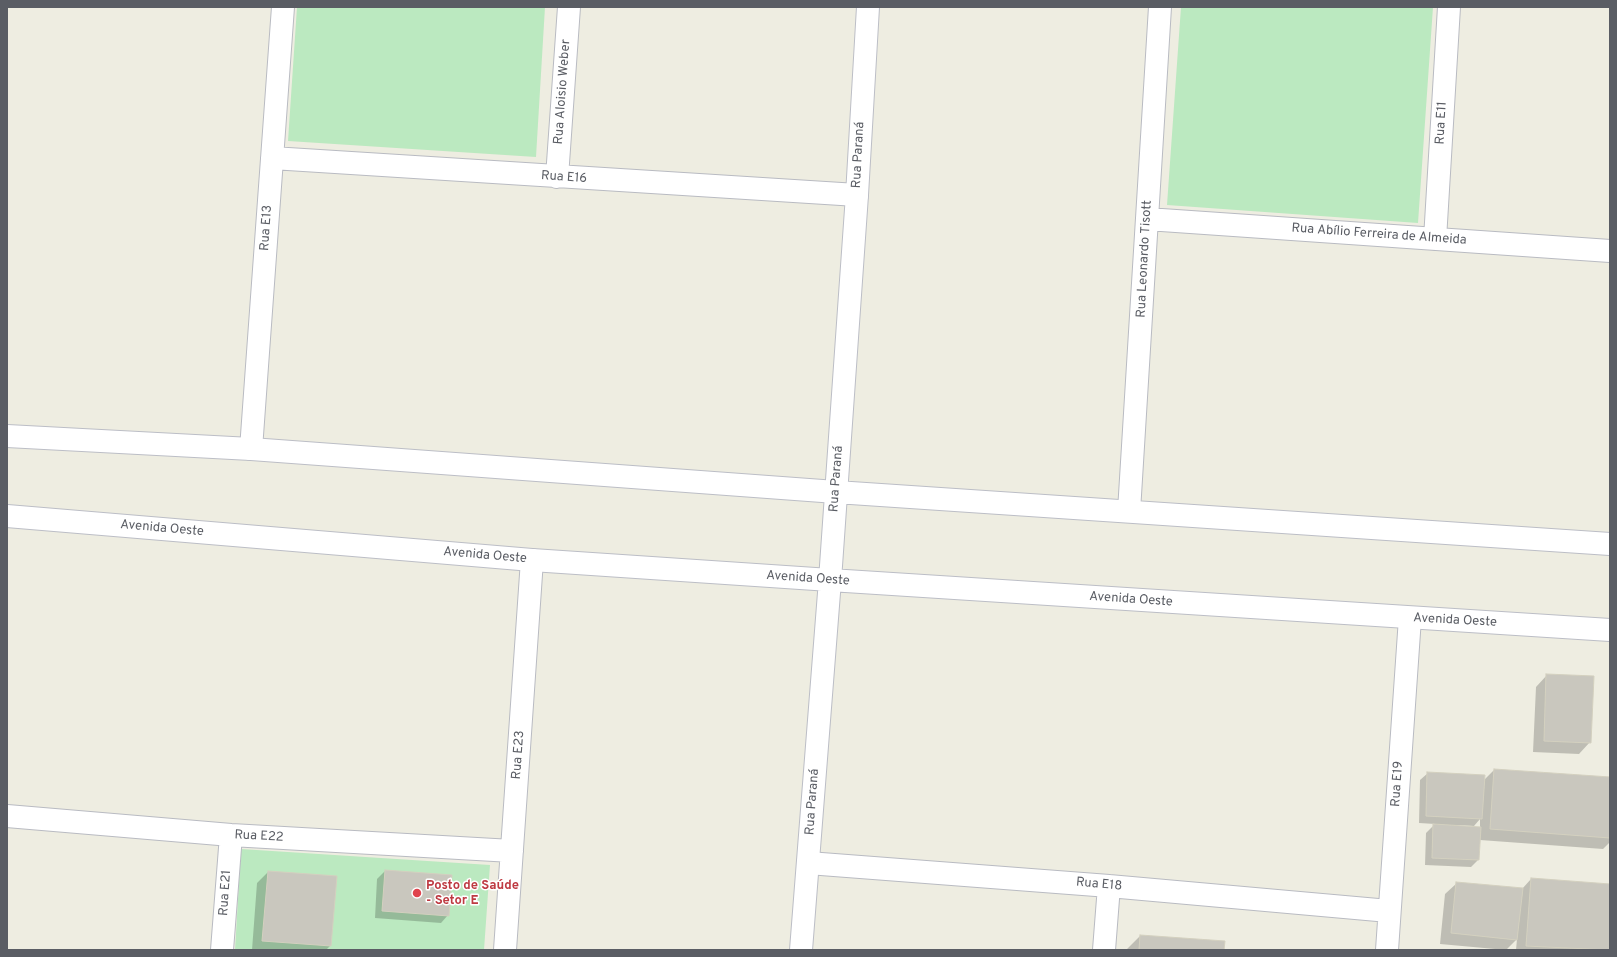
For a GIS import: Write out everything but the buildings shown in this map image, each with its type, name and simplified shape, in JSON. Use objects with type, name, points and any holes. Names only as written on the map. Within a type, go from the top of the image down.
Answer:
[{"type":"street","name":"Rua E13","points":[[251,449],[283,7]]},
{"type":"street","name":"Rua Aloisio Weber","points":[[557,177],[569,7]]},
{"type":"street","name":"Rua Paraná","points":[[801,950],[830,580],[857,195],[868,7]]},
{"type":"street","name":"Rua Leonardo Tisott","points":[[1129,511],[1160,7]]},
{"type":"street","name":"Rua E11","points":[[1435,239],[1449,7]]},
{"type":"street","name":"Rua E16","points":[[272,158],[857,195]]},
{"type":"street","name":"Rua Abílio Ferreira de Almeida","points":[[1147,219],[1610,251]]},
{"type":"street","points":[[7,436],[251,449],[836,492],[1610,544]]},
{"type":"street","name":"Avenida Oeste","points":[[7,516],[532,560],[1610,630]]},
{"type":"street","name":"Rua E23","points":[[505,950],[532,560]]},
{"type":"street","name":"Rua E19","points":[[1386,950],[1410,618]]},
{"type":"street","name":"Rua E22","points":[[7,816],[230,835],[512,851]]},
{"type":"street","name":"Rua E21","points":[[222,950],[230,835]]},
{"type":"street","name":"Rua E18","points":[[808,863],[1109,886],[1389,911]]},
{"type":"street","points":[[1104,950],[1109,886]]},
{"type":"green space","points":[[297,7],[545,7],[536,157],[288,141]]},
{"type":"green space","points":[[1181,7],[1433,7],[1418,223],[1167,205]]},
{"type":"green space","points":[[241,849],[490,865],[484,950],[235,950]]},
{"type":"place","name":"Posto de Saúde - Setor E","points":[[417,893]]}]
